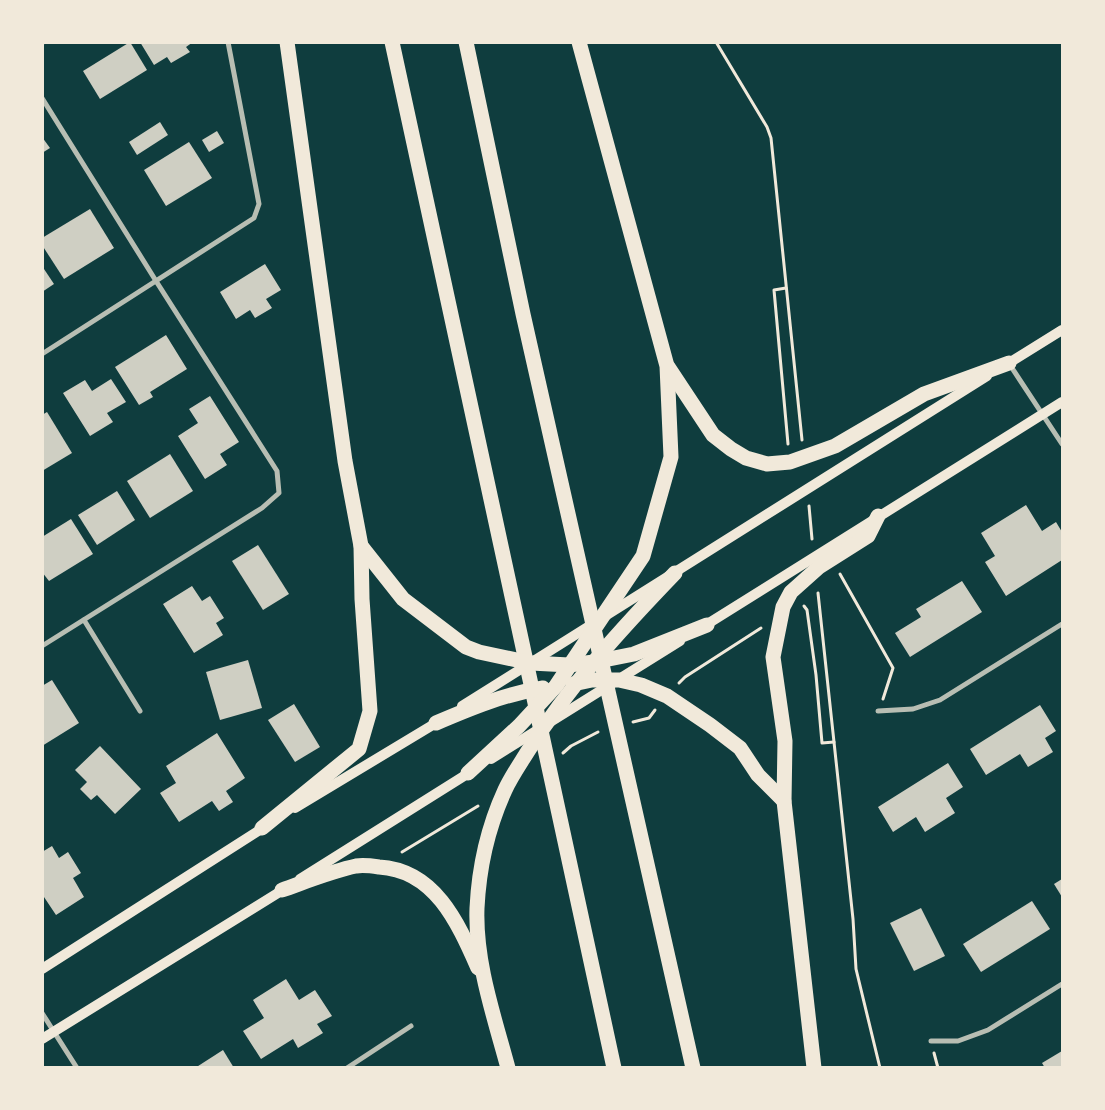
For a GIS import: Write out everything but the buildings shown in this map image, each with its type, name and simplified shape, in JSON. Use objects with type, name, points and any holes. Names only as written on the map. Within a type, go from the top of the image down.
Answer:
[{"type":"highway","points":[[262,828],[359,749],[370,711],[362,599],[362,546],[345,461],[286,42]]},
{"type":"highway","points":[[392,42],[614,1068]]},
{"type":"highway","points":[[466,42],[523,314],[693,1068]]},
{"type":"highway","points":[[468,773],[519,726],[556,686],[643,556],[671,457],[667,366],[579,42]]},
{"type":"highway","points":[[667,366],[713,435],[738,454],[767,464],[790,462],[834,446],[924,394],[1009,363]]},
{"type":"highway","points":[[814,1068],[784,801],[785,741],[773,657],[777,628],[783,608],[791,592],[819,568],[868,536],[878,516]]},
{"type":"highway","points":[[362,546],[403,599],[466,646],[479,652],[531,663],[569,665],[634,654],[707,625]]},
{"type":"highway","points":[[508,1068],[486,986],[480,954],[477,909],[480,866],[492,823],[505,789],[543,726],[633,616],[675,573]]},
{"type":"highway","points":[[436,723],[485,702],[522,691],[577,684],[592,680],[619,680],[668,696],[710,725],[740,748],[758,775],[784,801]]},
{"type":"highway","points":[[282,890],[357,866],[387,867],[408,873],[424,882],[442,899],[454,919],[486,986]]},
{"type":"main road","points":[[42,969],[262,828],[436,723],[1062,330]]},
{"type":"main road","points":[[42,1040],[1062,402]]},
{"type":"street","points":[[42,354],[254,218],[260,204],[228,42]]},
{"type":"street","points":[[42,98],[277,471],[279,492],[262,508],[42,646]]},
{"type":"street","points":[[1009,363],[1062,444]]},
{"type":"street","points":[[84,620],[140,711]]},
{"type":"street","points":[[878,711],[913,709],[940,700],[1062,624]]},
{"type":"street","points":[[931,1041],[958,1041],[988,1030],[1062,984]]},
{"type":"street","points":[[42,1013],[76,1068]]},
{"type":"street","points":[[347,1068],[412,1026]]},
{"type":"path","points":[[716,42],[768,127],[771,138],[786,288],[774,290],[789,448],[782,448]]},
{"type":"path","points":[[836,568],[894,668],[878,711]]},
{"type":"path","points":[[798,612],[802,604],[807,610],[816,675],[822,744],[834,742]]},
{"type":"path","points":[[625,724],[649,718],[685,678],[765,626],[777,628]]},
{"type":"path","points":[[557,758],[571,746],[600,731]]},
{"type":"path","points":[[387,867],[391,859],[505,789]]},
{"type":"path","points":[[840,803],[853,919],[856,969],[880,1068]]}]
